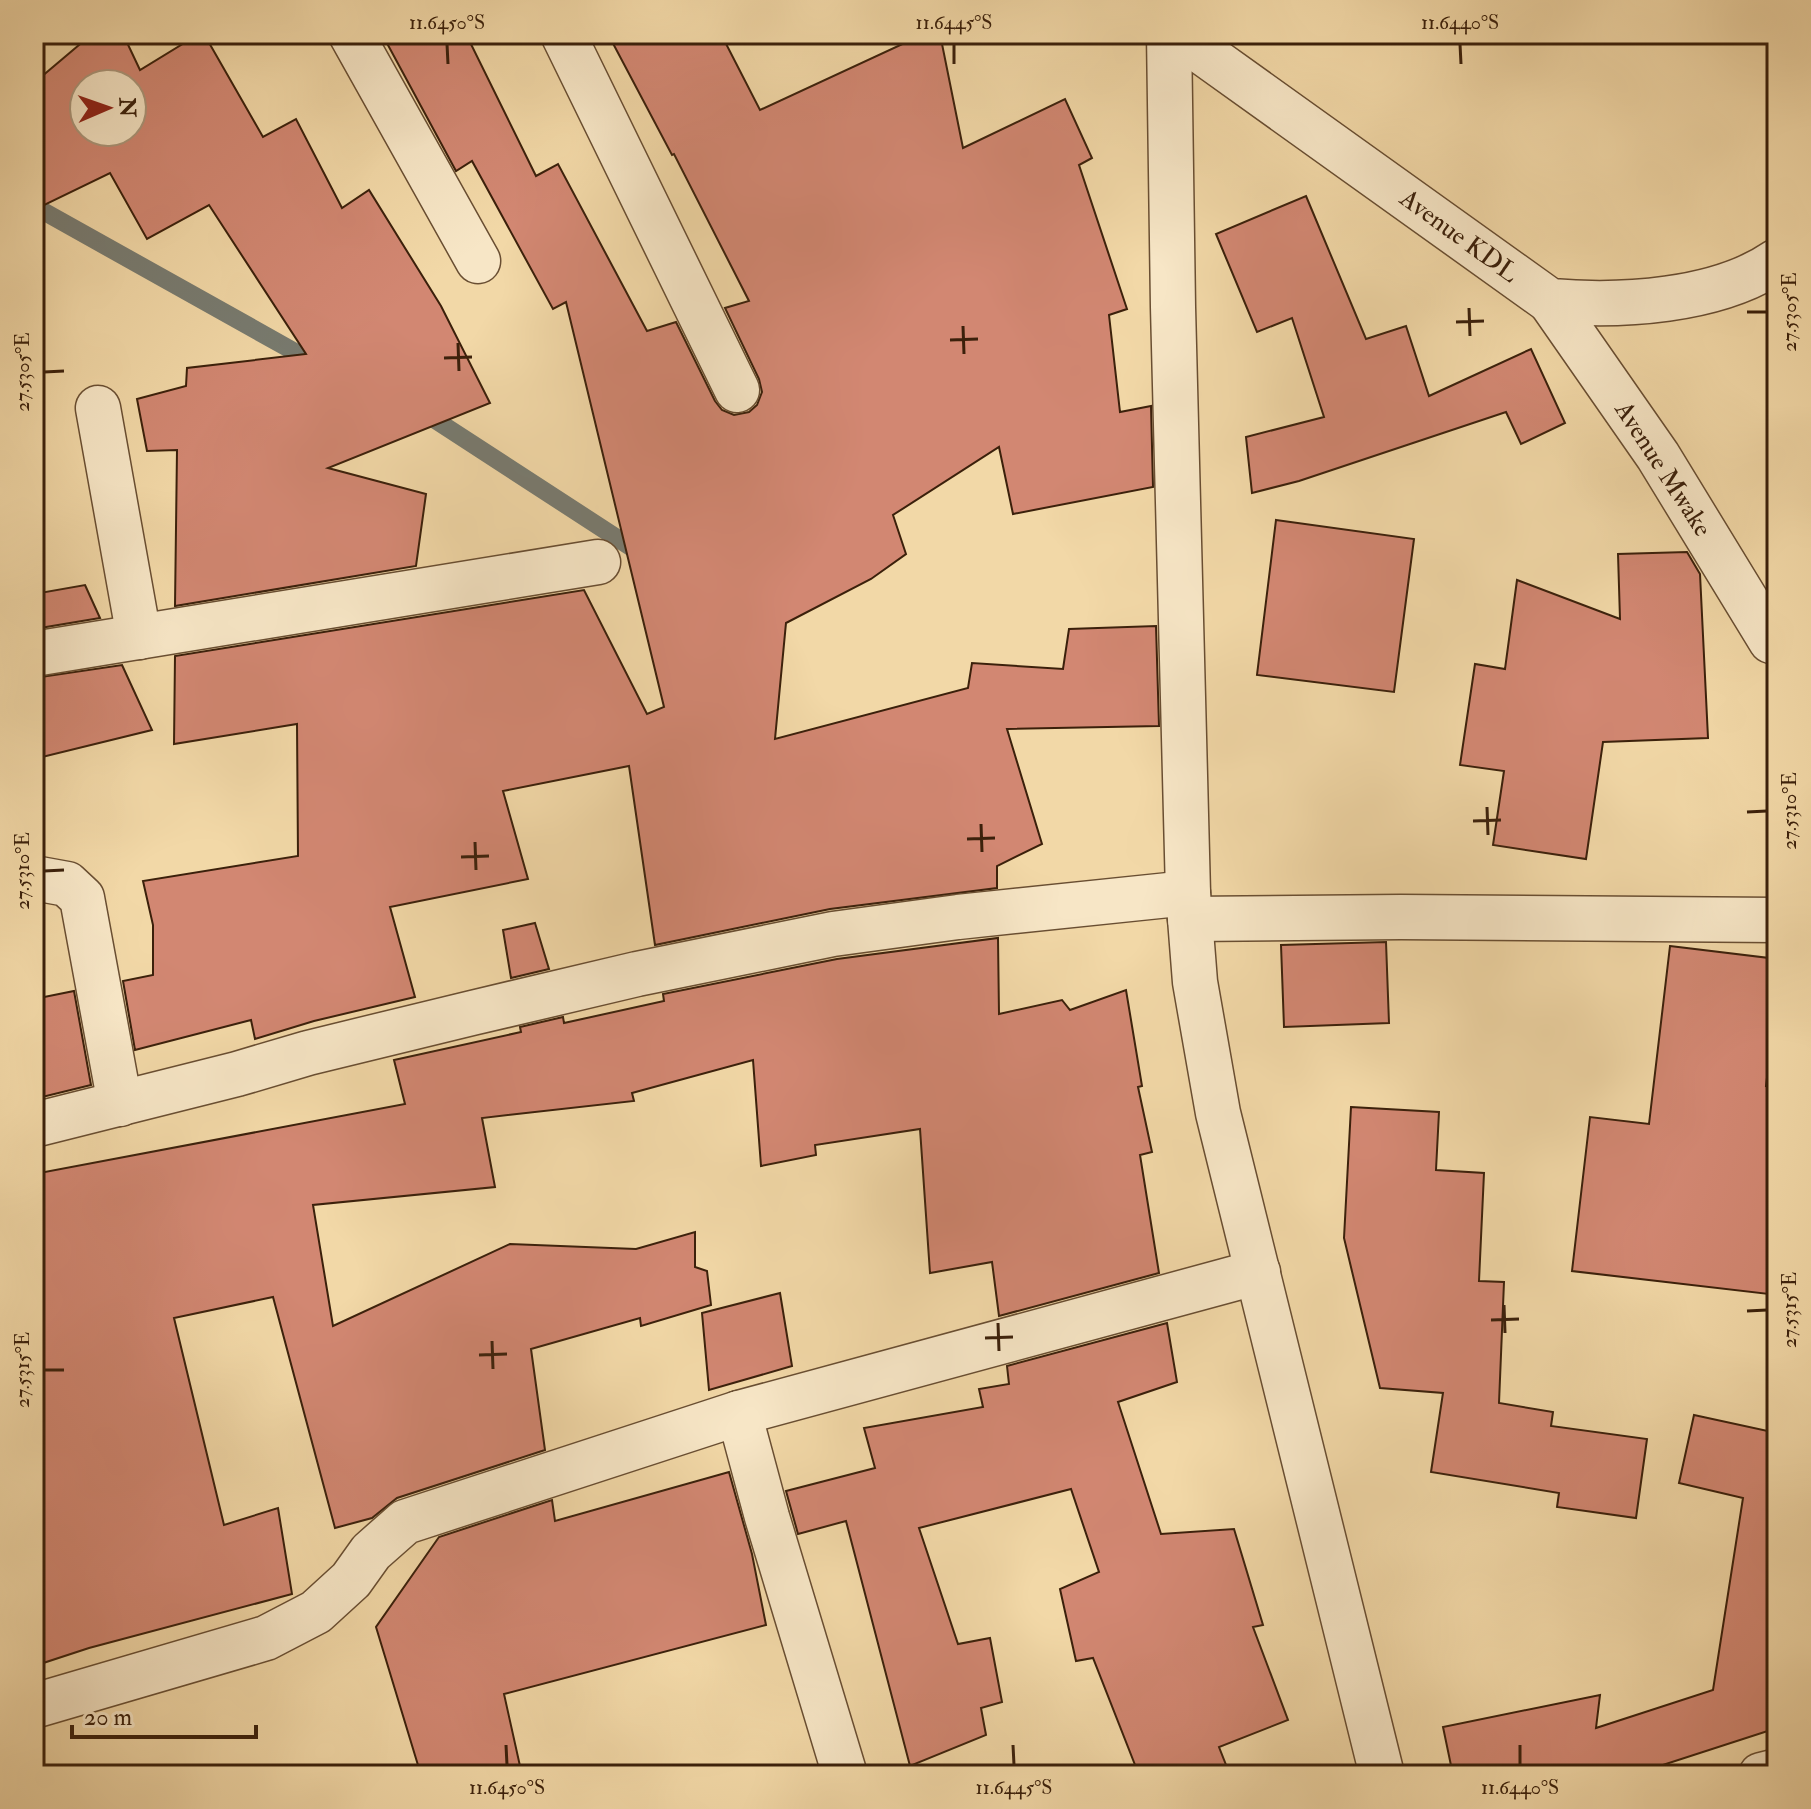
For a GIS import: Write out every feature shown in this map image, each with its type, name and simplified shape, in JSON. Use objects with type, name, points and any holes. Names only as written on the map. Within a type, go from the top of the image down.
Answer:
[{"type":"street","points":[[351,34],[478,261]]},
{"type":"street","points":[[563,34],[737,390]]},
{"type":"street","points":[[1169,34],[1189,906],[1195,982],[1218,1113],[1382,1775]]},
{"type":"street","name":"Avenue KDL","points":[[1177,34],[1550,301]]},
{"type":"street","points":[[1550,301],[1585,304],[1666,298],[1737,282],[1777,261]]},
{"type":"street","name":"Avenue Mwake","points":[[1550,301],[1658,456],[1774,655]]},
{"type":"street","points":[[98,408],[139,637]]},
{"type":"street","points":[[34,654],[598,562]]},
{"type":"street","points":[[1774,655],[1777,591]]},
{"type":"street","points":[[34,878],[67,884],[82,898],[120,1104]]},
{"type":"street","points":[[34,1125],[308,1053],[637,974],[818,937],[958,917],[1189,906],[1417,917],[1777,920]]},
{"type":"street","points":[[34,1706],[266,1638],[316,1612],[351,1580],[371,1552],[405,1522],[739,1413],[1258,1272]]},
{"type":"street","points":[[739,1413],[845,1775]]},
{"type":"street","points":[[1761,1775],[1777,1771]]},
{"type":"building","points":[[92,34],[123,34],[139,68],[68,68],[68,148],[148,148],[148,68],[143,68],[199,34],[204,34],[263,137],[296,119],[342,208],[369,190],[441,306],[490,403],[328,468],[426,494],[416,566],[175,606],[177,450],[147,451],[137,399],[186,386],[187,368],[306,354],[209,205],[147,239],[110,173],[34,210],[34,83]]},
{"type":"building","points":[[382,34],[466,34],[536,176],[558,164],[647,331],[676,322],[715,401],[722,410],[734,415],[749,412],[757,405],[762,392],[759,379],[725,308],[749,301],[608,34],[721,34],[760,110],[924,34],[940,34],[963,148],[1065,99],[1092,158],[1079,165],[1127,309],[1109,315],[1120,412],[1151,406],[1153,487],[1013,514],[999,447],[893,515],[906,554],[871,579],[786,623],[775,739],[968,688],[972,663],[1063,669],[1069,629],[1156,626],[1159,726],[1007,729],[1042,844],[997,866],[997,888],[830,909],[655,945],[629,766],[503,791],[528,879],[390,907],[415,997],[314,1021],[255,1039],[251,1020],[135,1050],[123,981],[153,975],[153,925],[143,881],[298,856],[297,724],[174,744],[175,656],[584,590],[647,714],[664,707],[566,302],[553,309],[472,161],[456,171]]},
{"type":"building","points":[[1306,196],[1366,339],[1406,326],[1429,396],[1531,349],[1565,423],[1521,444],[1506,412],[1299,481],[1252,493],[1246,437],[1324,417],[1292,318],[1257,332],[1216,234]]},
{"type":"building","points":[[1276,520],[1414,539],[1394,692],[1257,675]]},
{"type":"building","points":[[1687,552],[1700,574],[1708,738],[1603,742],[1586,859],[1493,845],[1504,771],[1460,765],[1475,664],[1505,669],[1517,580],[1620,619],[1618,554]]},
{"type":"building","points":[[85,585],[100,618],[34,629],[34,594]]},
{"type":"building","points":[[122,665],[152,730],[34,759],[34,678]]},
{"type":"building","points":[[535,923],[549,969],[511,978],[503,930]]},
{"type":"building","points":[[998,938],[999,1014],[1062,1000],[1070,1010],[1126,990],[1142,1086],[1138,1087],[1152,1152],[1140,1155],[1159,1273],[999,1316],[992,1262],[930,1273],[920,1129],[815,1145],[816,1155],[761,1166],[753,1060],[632,1093],[634,1101],[482,1118],[495,1187],[313,1205],[333,1326],[510,1244],[636,1249],[695,1232],[695,1267],[707,1271],[711,1305],[641,1326],[640,1318],[531,1349],[545,1450],[397,1498],[372,1518],[335,1528],[273,1297],[174,1318],[224,1525],[278,1508],[292,1594],[89,1648],[34,1666],[34,1174],[405,1104],[394,1060],[521,1032],[520,1027],[563,1017],[564,1023],[664,1001],[663,994],[837,959]]},
{"type":"building","points":[[1386,942],[1389,1023],[1284,1027],[1281,945]]},
{"type":"building","points":[[1670,946],[1777,959],[1777,992],[1766,1086],[1777,1087],[1777,1295],[1572,1271],[1590,1117],[1649,1124]]},
{"type":"building","points":[[74,991],[91,1085],[34,1099],[34,999]]},
{"type":"building","points":[[1351,1107],[1439,1112],[1436,1170],[1484,1173],[1479,1281],[1504,1282],[1499,1403],[1553,1412],[1551,1426],[1647,1439],[1636,1518],[1557,1507],[1559,1493],[1431,1472],[1443,1393],[1380,1388],[1344,1238]]},
{"type":"building","points":[[780,1293],[792,1366],[709,1390],[702,1313]]},
{"type":"building","points":[[1167,1323],[1177,1382],[1118,1402],[1161,1534],[1234,1529],[1263,1625],[1253,1627],[1288,1720],[1219,1747],[1230,1775],[1139,1775],[1093,1658],[1076,1661],[1060,1589],[1099,1572],[1071,1489],[919,1528],[958,1644],[990,1638],[1002,1702],[981,1708],[986,1735],[910,1766],[846,1521],[798,1534],[786,1491],[875,1468],[864,1428],[983,1407],[979,1389],[1009,1384],[1007,1366]]},
{"type":"building","points":[[1694,1415],[1777,1433],[1777,1728],[1632,1775],[1453,1775],[1443,1727],[1600,1695],[1596,1728],[1713,1690],[1743,1498],[1679,1483]]},
{"type":"building","points":[[729,1472],[752,1554],[766,1625],[504,1694],[522,1775],[421,1775],[376,1627],[439,1537],[552,1500],[555,1521]]},
{"type":"waterway","points":[[34,206],[295,352],[315,372]]},
{"type":"waterway","points":[[420,410],[643,555]]}]
